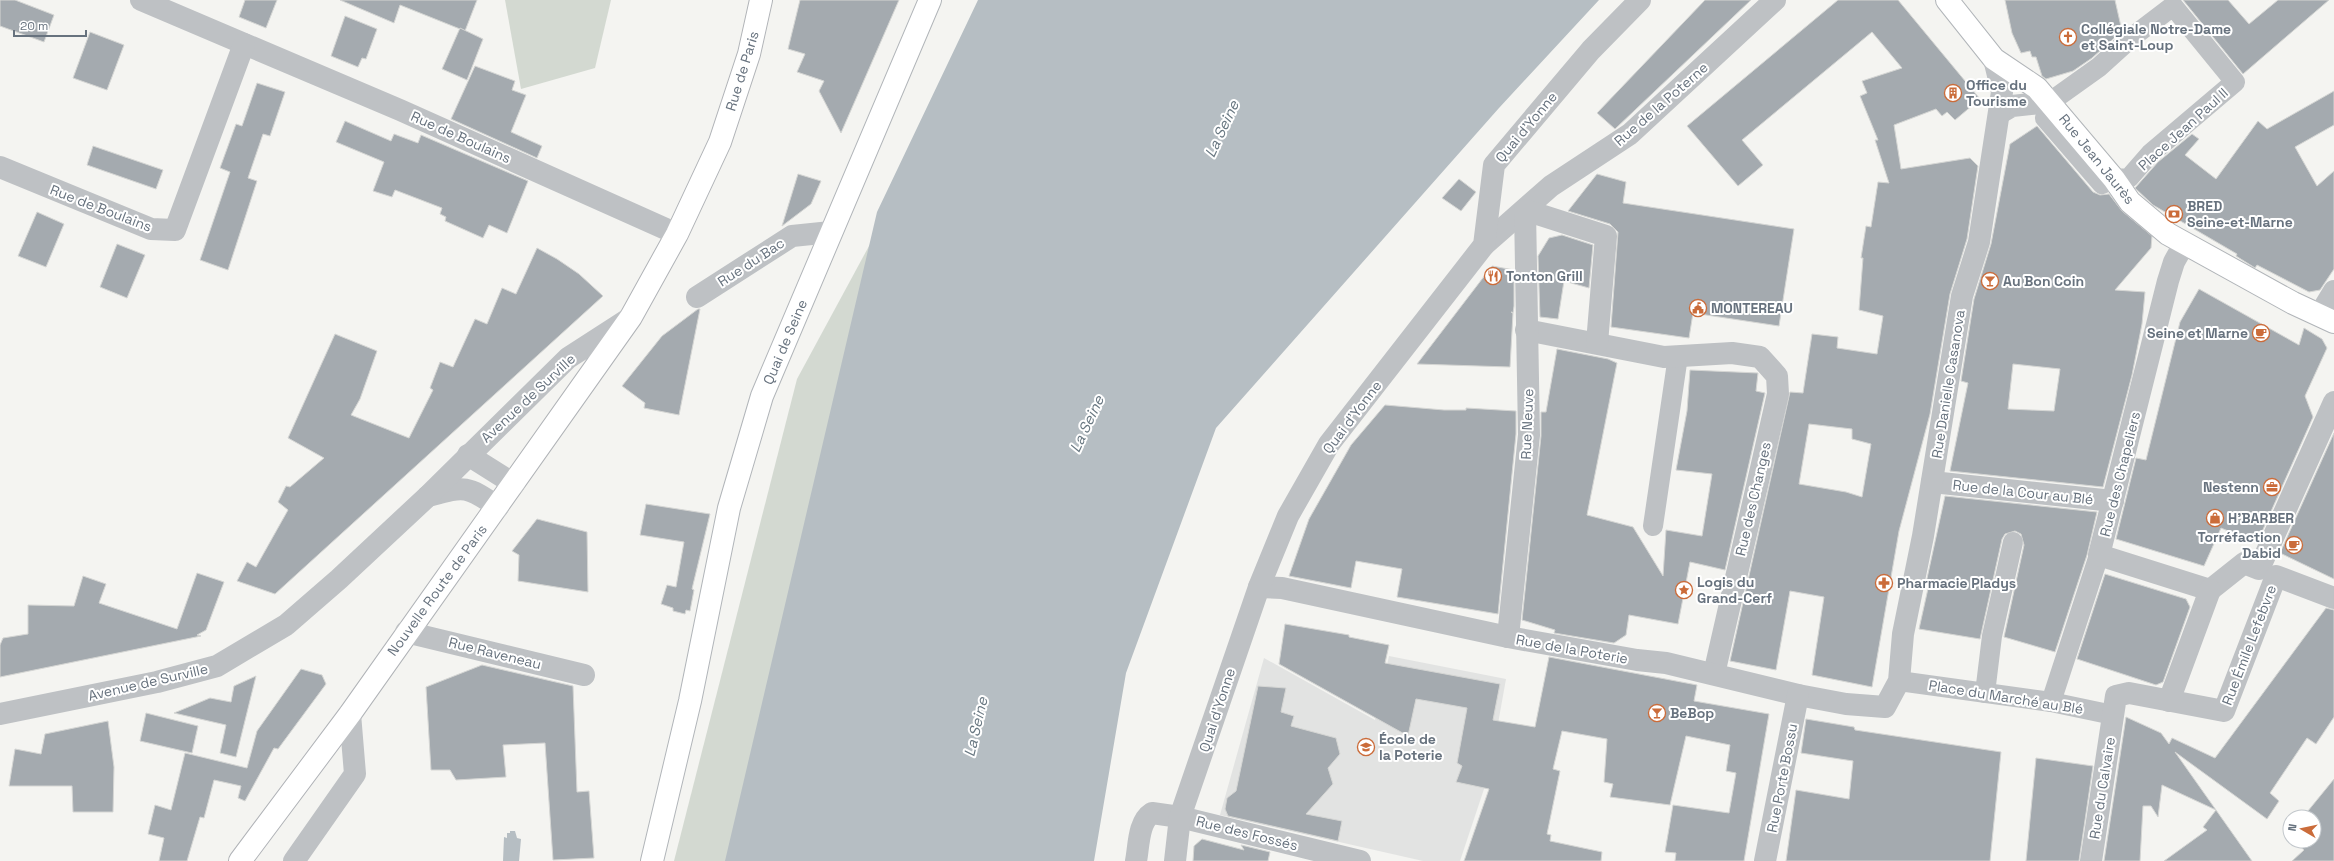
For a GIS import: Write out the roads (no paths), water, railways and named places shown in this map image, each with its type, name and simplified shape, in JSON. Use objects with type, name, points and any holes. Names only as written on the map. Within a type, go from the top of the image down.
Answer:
[{"type":"main road","name":"Rue de Paris","points":[[677,234],[720,142],[749,54],[761,0]]},
{"type":"main road","name":"Quai de Seine","points":[[652,861],[690,700],[729,508],[762,396],[930,0]]},
{"type":"main road","name":"Rue Jean Jaurès","points":[[1947,0],[1994,59],[2037,88],[2114,178],[2130,202],[2168,234],[2293,303],[2327,318]]},
{"type":"main road","name":"Nouvelle Route de Paris","points":[[240,861],[350,714],[406,632],[514,484],[631,317],[677,234]]},
{"type":"street","name":"Rue de Boulains","points":[[141,0],[400,110],[677,234]]},
{"type":"street","name":"Quai d'Yonne","points":[[1175,861],[1180,817],[1259,587],[1288,516],[1329,444],[1484,245],[1494,165],[1591,50],[1640,0]]},
{"type":"street","name":"Rue de la Poterne","points":[[1484,245],[1551,186],[1630,134],[1775,0]]},
{"type":"street","name":"Place Jean Paul II","points":[[2050,102],[2099,67],[2131,38],[2173,6],[2235,82],[2150,154],[2129,178],[2114,178]]},
{"type":"street","name":"Rue de Boulains","points":[[0,167],[151,229],[175,230],[244,44]]},
{"type":"street","name":"Rue Danielle Casanova","points":[[1885,707],[1899,681],[1903,634],[1932,482],[1962,296],[1979,242],[2000,113],[2002,92],[1994,59]]},
{"type":"street","points":[[2000,113],[2012,106],[2050,102]]},
{"type":"street","name":"Rue Neuve","points":[[1508,637],[1529,435],[1525,210]]},
{"type":"street","points":[[1525,210],[1606,236],[1597,343]]},
{"type":"street","name":"Rue du Bac","points":[[697,297],[792,236],[831,232]]},
{"type":"street","name":"Rue des Chapeliers","points":[[2051,702],[2099,555],[2168,281],[2174,262],[2184,244]]},
{"type":"street","points":[[2327,318],[2334,291]]},
{"type":"street","name":"Avenue de Surville","points":[[0,714],[157,682],[217,666],[286,625],[339,580],[428,496],[568,358],[631,317]]},
{"type":"street","name":"Rue des Changes","points":[[1526,330],[1664,357],[1732,353],[1760,357],[1777,376],[1778,394],[1714,674]]},
{"type":"street","points":[[1652,526],[1678,356]]},
{"type":"street","points":[[2115,705],[2129,693],[2169,701],[2210,590],[2244,563],[2268,572],[2334,402]]},
{"type":"street","name":"Avenue de Surville","points":[[468,455],[514,484]]},
{"type":"street","name":"Rue de la Cour au Blé","points":[[1932,482],[2113,501]]},
{"type":"street","name":"Avenue de Surville","points":[[428,496],[458,488],[474,490],[498,506]]},
{"type":"street","points":[[1985,693],[1992,636],[2013,542]]},
{"type":"street","points":[[2099,555],[2210,590]]},
{"type":"street","name":"Rue Émile Lefebvre","points":[[2169,701],[2224,711],[2268,572],[2334,598]]},
{"type":"street","name":"Rue de la Poterie","points":[[1259,587],[1282,588],[1508,637],[1637,660],[1666,663],[1798,695],[1846,704],[1885,707]]},
{"type":"street","name":"Rue Raveneau","points":[[406,632],[584,675]]},
{"type":"street","name":"Place du Marché au Blé","points":[[1899,681],[2051,702],[2115,705]]},
{"type":"street","name":"Rue Porte Bossu","points":[[1765,861],[1798,695]]},
{"type":"street","name":"Rue du Calvaire","points":[[2091,861],[2115,705]]},
{"type":"street","points":[[294,861],[354,774],[350,714]]},
{"type":"street","points":[[1136,861],[1146,817],[1152,813],[1180,817]]},
{"type":"street","name":"Rue des Fossés","points":[[1180,817],[1360,861]]},
{"type":"water","name":"La Seine","points":[[978,0],[1599,0],[1499,108],[1216,428],[1126,673],[1094,861],[725,861],[877,212]]},
{"type":"water","points":[[510,831],[515,831],[517,838],[521,839],[519,861],[503,861],[504,837],[507,838],[507,833],[510,833]]},
{"type":"place","name":"Collégiale Notre-Dame et Saint-Loup","points":[[2068,37]]},
{"type":"place","name":"Office du Tourisme","points":[[1953,93]]},
{"type":"place","name":"BRED Seine-et-Marne","points":[[2174,214]]},
{"type":"place","name":"Tonton Grill","points":[[1493,276]]},
{"type":"place","name":"Au Bon Coin","points":[[1990,281]]},
{"type":"place","name":"MONTEREAU","points":[[1698,308]]},
{"type":"place","name":"Seine et Marne","points":[[2261,333]]},
{"type":"place","name":"Nestenn","points":[[2272,487]]},
{"type":"place","name":"H'BARBER","points":[[2215,518]]},
{"type":"place","name":"Torréfaction Dabid","points":[[2294,545]]},
{"type":"place","name":"Pharmacie Pladys","points":[[1884,583]]},
{"type":"place","name":"Logis du Grand-Cerf","points":[[1684,590]]},
{"type":"place","name":"BeBop","points":[[1657,713]]},
{"type":"place","name":"École de la Poterie","points":[[1366,747]]}]
